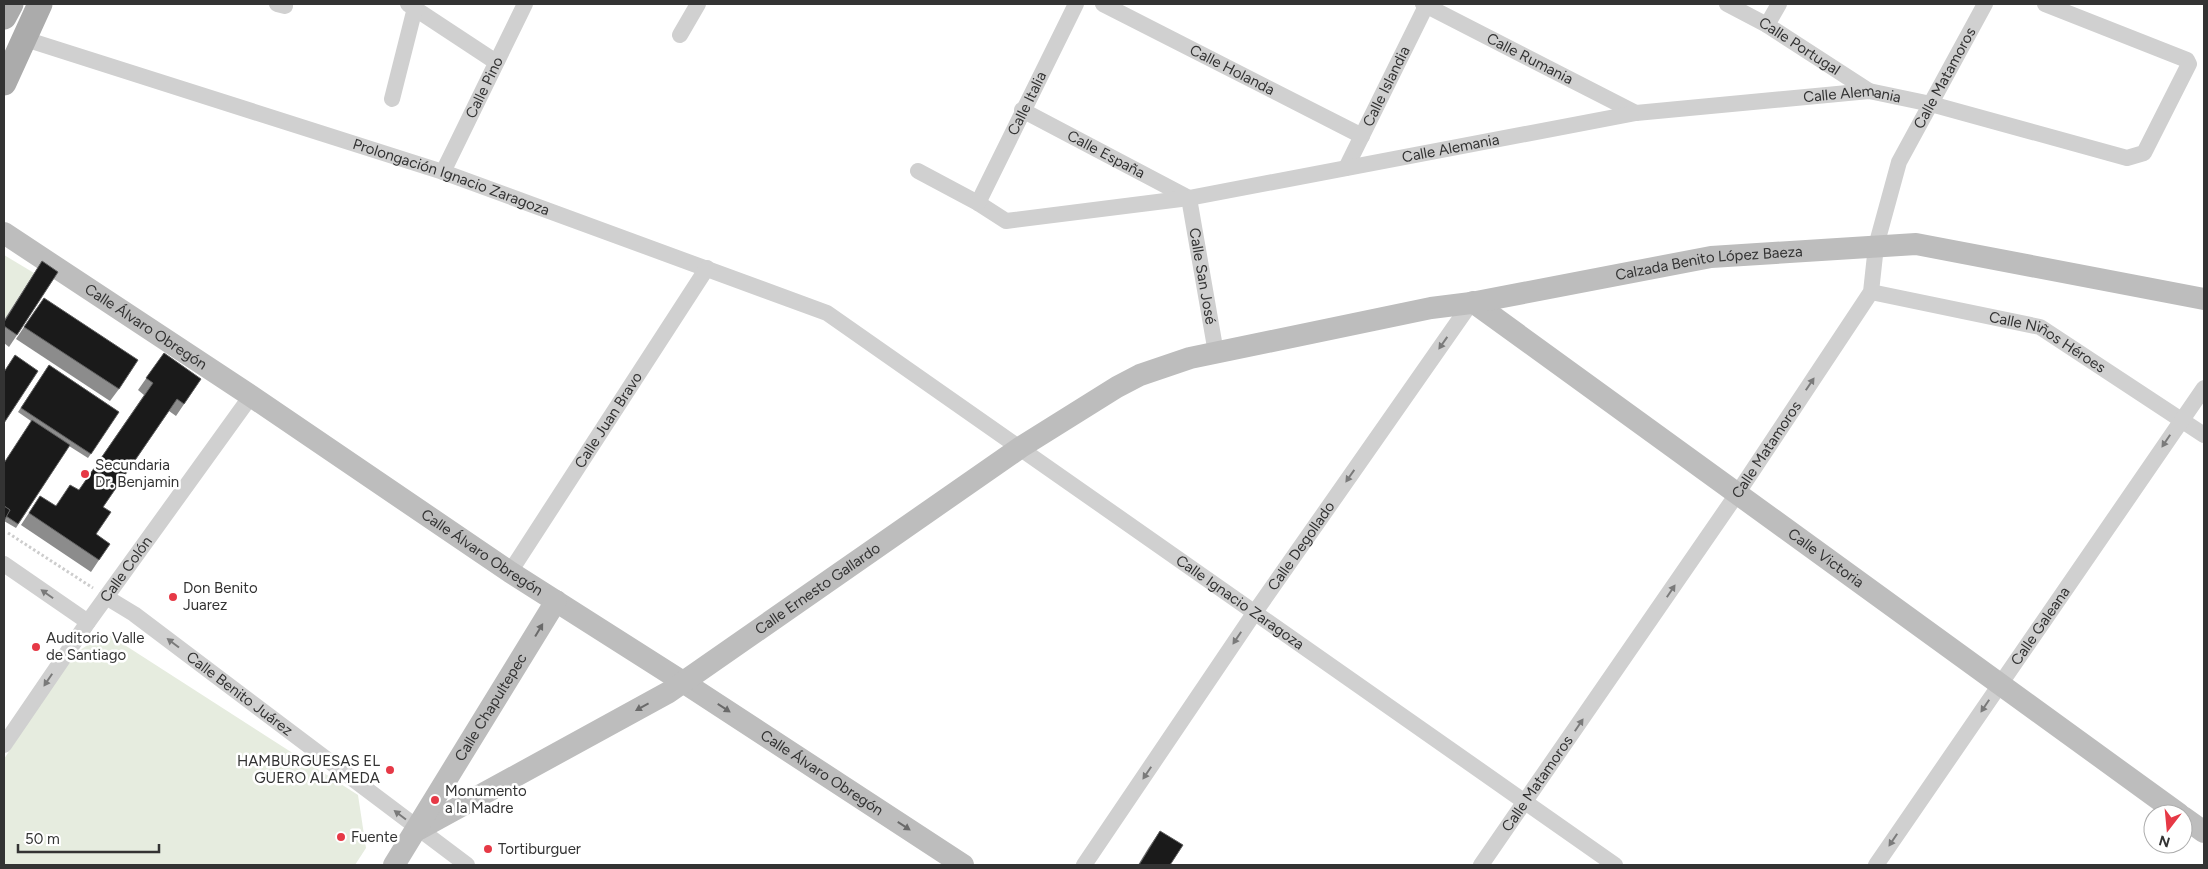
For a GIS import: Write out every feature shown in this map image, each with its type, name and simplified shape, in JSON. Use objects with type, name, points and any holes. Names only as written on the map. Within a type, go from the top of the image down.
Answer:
[{"type":"main road","points":[[4,17],[11,4]]},
{"type":"main road","points":[[4,83],[40,4]]},
{"type":"street","points":[[276,4],[285,6],[285,4]]},
{"type":"street","name":"Calle Pino","points":[[443,172],[524,4]]},
{"type":"street","points":[[680,36],[698,4]]},
{"type":"street","name":"Calle Italia","points":[[978,203],[1022,110],[1076,4]]},
{"type":"street","name":"Calle Holanda","points":[[1103,4],[1362,136]]},
{"type":"street","name":"Calle Islandia","points":[[1346,168],[1425,4]]},
{"type":"street","name":"Calle Rumania","points":[[1425,4],[1636,113]]},
{"type":"street","name":"Calle Portugal","points":[[1728,4],[1767,25],[1869,90]]},
{"type":"street","points":[[1767,25],[1779,4]]},
{"type":"street","name":"Calle Matamoros","points":[[1481,865],[1737,494],[1871,292],[1876,246],[1899,162],[1985,4]]},
{"type":"street","name":"Calle Alemania","points":[[918,171],[978,203],[1006,222],[1189,198],[1636,113],[1869,90],[1931,104],[2127,158],[2144,153],[2189,64],[2187,60],[2045,4]]},
{"type":"street","points":[[392,99],[413,5],[496,62]]},
{"type":"street","name":"Prolongación Ignacio Zaragoza","points":[[24,39],[443,172],[828,313],[867,341]]},
{"type":"street","name":"Calle España","points":[[1022,110],[1189,198]]},
{"type":"street","name":"Calle San José","points":[[1189,198],[1216,353]]},
{"type":"street","name":"Calle Álvaro Obregón","points":[[4,234],[251,396],[510,572],[964,865]]},
{"type":"street","name":"Calzada Benito López Baeza","points":[[1216,353],[1430,308],[1472,302],[1711,257],[1876,246],[1916,244],[2204,299]]},
{"type":"street","name":"Calle Juan Bravo","points":[[510,572],[707,268]]},
{"type":"street","name":"Calle Niños Héroes","points":[[1871,292],[2040,327],[2204,436]]},
{"type":"street","name":"Calle Victoria","points":[[1472,302],[2165,804]]},
{"type":"street","name":"Calle Degollado","points":[[1084,865],[1255,612],[1472,302]]},
{"type":"street","name":"Calle Ignacio Zaragoza","points":[[867,341],[1022,447],[1614,865]]},
{"type":"street","name":"Calle Ernesto Gallardo","points":[[419,829],[669,692],[1022,447],[1116,387],[1140,375],[1190,358],[1216,353]]},
{"type":"street","name":"Calle Galeana","points":[[1876,865],[2204,388]]},
{"type":"street","name":"Calle Colón","points":[[4,745],[88,622],[251,396]]},
{"type":"street","points":[[4,564],[88,622]]},
{"type":"street","name":"Calle Benito Juárez","points":[[106,597],[134,614],[467,865]]},
{"type":"street","name":"Calle Chapultepec","points":[[394,865],[419,829],[556,601]]},
{"type":"street","points":[[2193,824],[2204,832]]},
{"type":"path","points":[[8,534],[106,597]]},
{"type":"shaded area","points":[[4,255],[34,273],[4,320]]},
{"type":"shaded area","points":[[106,633],[358,795],[366,848],[355,865],[4,865],[4,759],[71,656]]},
{"type":"building","points":[[42,261],[58,272],[17,335],[4,326],[4,322]]},
{"type":"building","points":[[44,298],[138,360],[119,389],[24,327]]},
{"type":"building","points":[[164,353],[201,379],[184,404],[177,399],[103,507],[111,512],[96,534],[110,544],[99,560],[29,513],[40,496],[56,506],[70,485],[79,490],[153,383],[146,378]]},
{"type":"building","points":[[15,355],[38,371],[4,423],[4,372]]},
{"type":"building","points":[[49,365],[119,412],[91,454],[21,408]]},
{"type":"building","points":[[32,420],[70,445],[18,524],[6,516],[10,510],[4,506],[4,463]]},
{"type":"building","points":[[4,506],[10,510],[4,521]]},
{"type":"building","points":[[1160,831],[1183,845],[1170,865],[1139,865]]},
{"type":"place","name":"Secundaria Dr. Benjamin","points":[[85,474]]},
{"type":"place","name":"Don Benito Juarez","points":[[173,597]]},
{"type":"place","name":"Auditorio Valle de Santiago","points":[[36,647]]},
{"type":"place","name":"HAMBURGUESAS EL GUERO ALAMEDA","points":[[390,770]]},
{"type":"place","name":"Monumento a la Madre","points":[[435,800]]},
{"type":"place","name":"Fuente","points":[[341,837]]},
{"type":"place","name":"Tortiburguer","points":[[488,849]]}]
